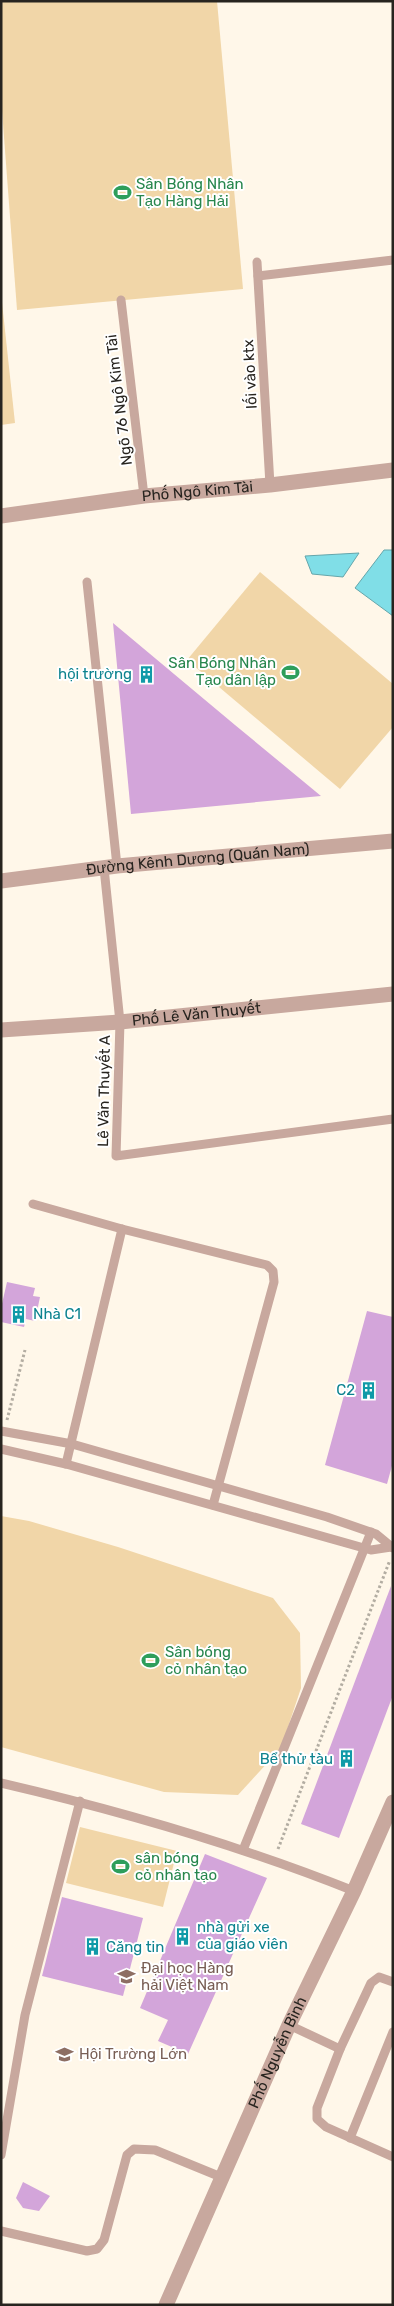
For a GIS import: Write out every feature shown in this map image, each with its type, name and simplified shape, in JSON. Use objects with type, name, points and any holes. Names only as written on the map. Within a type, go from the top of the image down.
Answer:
[{"type":"street","name":"Phố Ngô Kim Tài","points":[[1,516],[144,496],[270,485],[393,470]]},
{"type":"street","name":"Đường Kênh Dương (Quán Nam)","points":[[1,880],[110,867],[393,841]]},
{"type":"street","name":"Phố Lê Văn Thuyết","points":[[1,1030],[120,1022],[393,994]]},
{"type":"street","name":"Phố Nguyễn Bình","points":[[166,2305],[288,2025],[354,1891],[393,1802]]},
{"type":"lane","points":[[258,276],[393,260]]},
{"type":"lane","name":"lối vào ktx","points":[[257,262],[270,485]]},
{"type":"lane","name":"Ngõ 76 Ngô Kim Tài","points":[[121,300],[144,496]]},
{"type":"lane","name":"Lê Văn Thuyết A","points":[[87,582],[110,867],[120,1022],[116,1156],[393,1119]]},
{"type":"lane","points":[[33,1204],[122,1229],[267,1265],[274,1271],[274,1282],[213,1505]]},
{"type":"lane","points":[[66,1464],[122,1229]]},
{"type":"lane","points":[[3,1431],[72,1444],[371,1532],[385,1540],[392,1548]]},
{"type":"lane","points":[[1,1449],[66,1464],[365,1550],[392,1548]]},
{"type":"lane","points":[[243,1850],[371,1532]]},
{"type":"lane","points":[[1,1783],[80,1801],[274,1859],[354,1891]]},
{"type":"lane","points":[[1,2155],[26,2015],[80,1801]]},
{"type":"lane","points":[[393,1982],[379,1977],[370,1983],[340,2049],[317,2108],[316,2119],[326,2127],[393,2157]]},
{"type":"lane","points":[[288,2025],[340,2049]]},
{"type":"lane","points":[[350,2138],[393,2032]]},
{"type":"lane","points":[[1,2230],[87,2250],[97,2250],[104,2240],[127,2155],[134,2149],[155,2150],[221,2177]]},
{"type":"path","points":[[3,1431],[25,1350]]},
{"type":"path","points":[[274,1859],[391,1560],[365,1550]]},
{"type":"shaded area","name":"Sân Bóng Nhân Tạo Hàng Hải","points":[[1,1],[217,1],[243,289],[17,310],[1,97]]},
{"type":"shaded area","points":[[1,293],[15,423],[1,425]]},
{"type":"shaded area","name":"Sân Bóng Nhân Tạo dân lập","points":[[260,572],[393,684],[393,727],[340,789],[187,660]]},
{"type":"shaded area","name":"Sân bóng cỏ nhân tạo","points":[[1,1516],[29,1521],[118,1547],[273,1598],[300,1633],[301,1688],[281,1748],[238,1795],[164,1792],[1,1747]]},
{"type":"shaded area","name":"sân bóng cỏ nhân tạo","points":[[80,1827],[177,1851],[163,1907],[66,1883]]},
{"type":"water","points":[[384,550],[393,550],[393,616],[355,588]]},
{"type":"water","points":[[359,553],[343,577],[312,574],[305,556]]},
{"type":"building","name":"hội trường","points":[[113,623],[235,725],[321,796],[131,814]]},
{"type":"building","name":"Nhà C1","points":[[7,1282],[35,1288],[33,1296],[40,1297],[35,1321],[26,1319],[24,1327],[1,1322],[1,1308]]},
{"type":"building","name":"C2","points":[[367,1311],[393,1317],[393,1462],[387,1484],[325,1465]]},
{"type":"building","name":"Bể thử tàu","points":[[391,1586],[393,1695],[339,1838],[301,1824]]},
{"type":"building","points":[[205,1854],[267,1878],[188,2054],[158,2041],[168,2020],[140,2008]]},
{"type":"building","name":"Căng tin","points":[[62,1897],[143,1918],[123,1996],[42,1976]]},
{"type":"building","points":[[23,2182],[50,2196],[39,2211],[23,2208],[16,2198]]},
{"type":"place","name":"Sân Bóng Nhân Tạo Hàng Hải","points":[[122,193]]},
{"type":"place","name":"Sân Bóng Nhân Tạo dân lập","points":[[290,672]]},
{"type":"place","name":"hội trường","points":[[146,674]]},
{"type":"place","name":"Nhà C1","points":[[19,1314]]},
{"type":"place","name":"C2","points":[[369,1390]]},
{"type":"place","name":"Sân bóng cỏ nhân tạo","points":[[151,1661]]},
{"type":"place","name":"Bể thử tàu","points":[[347,1759]]},
{"type":"place","name":"sân bóng cỏ nhân tạo","points":[[121,1867]]},
{"type":"place","name":"nhà gửi xe của giáo viên","points":[[183,1936]]},
{"type":"place","name":"Căng tin","points":[[92,1947]]},
{"type":"place","name":"Đại học Hàng hải Việt Nam","points":[[127,1977]]},
{"type":"place","name":"Hội Trường Lớn","points":[[65,2054]]}]
